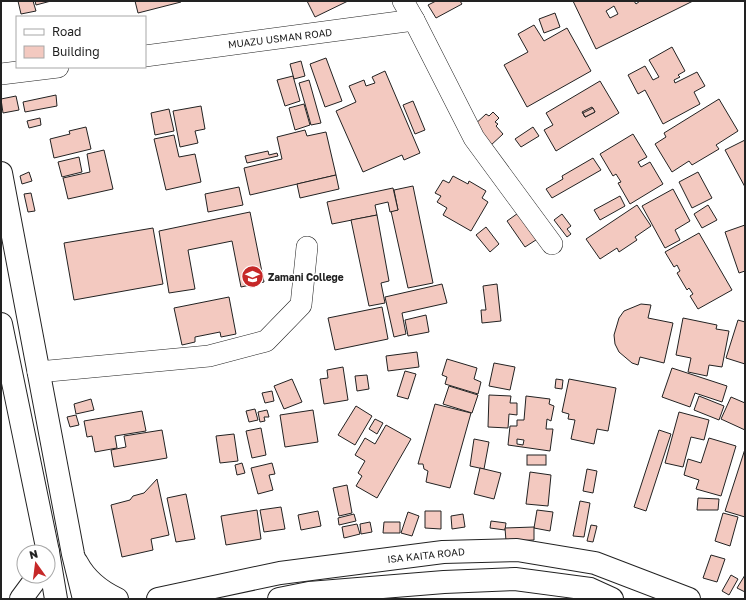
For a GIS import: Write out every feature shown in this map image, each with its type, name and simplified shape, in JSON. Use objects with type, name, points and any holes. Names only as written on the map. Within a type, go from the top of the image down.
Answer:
[{"type":"main road","points":[[1,173],[73,554],[84,599]]},
{"type":"main road","points":[[1,324],[46,544]]},
{"type":"main road","name":"ISA KAITA ROAD","points":[[158,599],[287,572],[443,552],[517,550],[595,563],[689,599]]},
{"type":"main road","points":[[73,554],[83,574],[95,585],[117,599]]},
{"type":"main road","points":[[279,599],[444,582],[515,579],[590,589],[612,599]]},
{"type":"main road","points":[[21,599],[32,584]]},
{"type":"main road","points":[[53,584],[56,599]]},
{"type":"street","points":[[403,1],[474,138],[552,244]]},
{"type":"street","name":"MUAZU USMAN ROAD","points":[[146,56],[414,20]]},
{"type":"street","points":[[1,74],[50,68]]},
{"type":"street","points":[[38,372],[209,356],[266,341],[301,305],[308,247]]},
{"type":"building","points":[[18,1],[33,1],[36,11],[21,14]]},
{"type":"building","points":[[35,1],[51,1],[36,5]]},
{"type":"building","points":[[135,1],[181,1],[181,2],[138,13]]},
{"type":"building","points":[[307,1],[348,1],[315,17]]},
{"type":"building","points":[[436,1],[460,1],[462,4],[436,18],[428,5]]},
{"type":"building","points":[[573,1],[634,1],[636,4],[640,1],[693,1],[596,49]],"holes":[[[614,6],[618,14],[610,18],[606,11]]]},
{"type":"building","points":[[555,13],[560,27],[544,33],[539,19]]},
{"type":"building","points":[[534,25],[544,41],[567,28],[591,71],[527,107],[504,65],[528,52],[518,34]]},
{"type":"building","points":[[672,47],[685,71],[678,75],[680,77],[674,80],[675,83],[697,72],[705,86],[694,92],[700,104],[663,124],[645,90],[638,94],[628,75],[645,66],[653,80],[659,77],[649,60]]},
{"type":"building","points":[[326,58],[342,101],[325,107],[310,64]]},
{"type":"building","points":[[301,61],[305,76],[294,79],[290,64]]},
{"type":"building","points":[[385,71],[420,153],[404,160],[402,155],[363,172],[336,111],[356,102],[349,86],[364,80],[366,86],[375,83],[372,77]]},
{"type":"building","points":[[293,76],[300,101],[285,106],[277,80]]},
{"type":"building","points":[[309,80],[321,123],[311,125],[299,83]]},
{"type":"building","points":[[600,81],[619,113],[556,151],[544,130],[553,125],[546,113]],"holes":[[[592,108],[594,112],[585,117],[583,113]]]},
{"type":"building","points":[[56,95],[57,106],[25,112],[23,102]]},
{"type":"building","points":[[16,96],[19,110],[3,113],[1,99]]},
{"type":"building","points":[[719,99],[738,131],[716,145],[719,149],[692,165],[689,161],[672,172],[655,144],[666,137],[664,133]]},
{"type":"building","points":[[413,101],[425,130],[415,134],[403,105]]},
{"type":"building","points":[[304,104],[310,125],[295,130],[289,108]]},
{"type":"building","points":[[201,106],[205,129],[195,131],[198,143],[180,147],[173,111]]},
{"type":"building","points":[[592,107],[595,112],[585,117],[582,112]]},
{"type":"building","points":[[593,108],[595,112],[585,117],[583,113]]},
{"type":"building","points":[[169,109],[174,131],[155,135],[151,113]]},
{"type":"building","points":[[493,112],[499,118],[495,122],[498,124],[496,126],[503,134],[490,146],[472,127],[486,114],[489,116]]},
{"type":"building","points":[[40,118],[41,125],[29,128],[27,121]]},
{"type":"building","points":[[86,127],[91,149],[54,158],[50,139],[70,134],[69,131]]},
{"type":"building","points":[[533,127],[539,136],[521,147],[515,139]]},
{"type":"building","points":[[305,130],[307,136],[326,132],[336,175],[250,195],[244,168],[282,159],[277,137]]},
{"type":"building","points":[[633,134],[647,157],[638,162],[641,167],[650,162],[663,184],[630,204],[618,183],[621,182],[616,174],[613,176],[600,154]]},
{"type":"building","points":[[174,135],[179,157],[195,154],[201,182],[166,190],[154,139]]},
{"type":"building","points":[[745,140],[745,187],[725,150]]},
{"type":"building","points":[[104,150],[113,189],[68,199],[63,178],[90,172],[87,154]]},
{"type":"building","points":[[268,151],[269,155],[277,153],[278,156],[247,163],[245,156]]},
{"type":"building","points":[[79,157],[82,172],[62,177],[58,162]]},
{"type":"building","points":[[593,158],[601,170],[552,198],[546,189],[563,179],[562,176]]},
{"type":"building","points":[[29,172],[32,181],[22,184],[20,176]]},
{"type":"building","points":[[698,172],[712,198],[692,208],[679,182]]},
{"type":"building","points":[[336,175],[339,189],[300,198],[297,184]]},
{"type":"building","points":[[453,176],[468,184],[469,181],[486,191],[482,198],[488,202],[471,231],[443,215],[447,208],[437,202],[441,196],[435,193],[443,180],[449,183]]},
{"type":"building","points":[[413,186],[433,283],[408,288],[391,211],[398,210],[394,190]]},
{"type":"building","points":[[239,187],[243,205],[208,212],[205,194]]},
{"type":"building","points":[[393,188],[398,210],[390,212],[388,202],[375,205],[377,215],[332,224],[327,202]]},
{"type":"building","points":[[673,189],[690,221],[675,230],[680,240],[665,248],[642,206]]},
{"type":"building","points":[[31,193],[35,211],[28,212],[24,194]]},
{"type":"building","points":[[620,196],[625,206],[600,220],[594,210]]},
{"type":"building","points":[[637,205],[651,226],[635,237],[637,240],[619,252],[617,248],[600,259],[586,239]]},
{"type":"building","points":[[708,205],[717,220],[702,228],[694,214]]},
{"type":"building","points":[[521,211],[539,238],[525,247],[507,221]]},
{"type":"building","points":[[250,212],[264,282],[241,287],[232,241],[188,250],[195,289],[169,293],[159,231]]},
{"type":"building","points":[[562,214],[571,226],[567,229],[571,234],[567,237],[554,220]]},
{"type":"building","points":[[377,215],[389,281],[381,283],[385,303],[369,306],[351,220]]},
{"type":"building","points":[[745,225],[745,271],[739,273],[725,232]]},
{"type":"building","points":[[486,227],[499,244],[490,252],[476,235]]},
{"type":"building","points":[[153,228],[163,284],[74,300],[64,243]]},
{"type":"building","points":[[699,233],[732,290],[698,309],[690,296],[693,294],[689,288],[687,290],[677,273],[680,271],[677,265],[674,267],[665,252]]},
{"type":"building","points":[[442,284],[447,303],[402,313],[406,334],[394,337],[385,297]]},
{"type":"building","points":[[497,284],[501,321],[482,323],[481,310],[486,310],[483,286]]},
{"type":"building","points":[[229,297],[236,334],[221,337],[220,332],[195,337],[195,342],[182,345],[174,308]]},
{"type":"building","points":[[641,304],[651,305],[648,318],[673,323],[664,363],[640,357],[638,365],[632,363],[619,352],[615,344],[614,335],[619,318],[624,311]]},
{"type":"building","points":[[382,307],[388,339],[335,350],[328,318]]},
{"type":"building","points":[[426,315],[429,332],[408,336],[405,320]]},
{"type":"building","points":[[683,318],[717,325],[716,329],[729,331],[722,367],[709,365],[707,376],[688,372],[691,358],[676,355]]},
{"type":"building","points":[[738,320],[745,322],[745,364],[726,358]]},
{"type":"building","points":[[417,352],[419,367],[388,371],[386,356]]},
{"type":"building","points":[[447,359],[477,368],[474,379],[481,382],[478,394],[445,384],[447,377],[442,375]]},
{"type":"building","points":[[494,363],[515,367],[510,390],[489,386]]},
{"type":"building","points":[[343,367],[348,400],[324,404],[320,379],[328,378],[327,370]]},
{"type":"building","points":[[672,368],[727,386],[722,402],[695,393],[690,407],[662,397]]},
{"type":"building","points":[[405,371],[416,374],[408,399],[397,396]]},
{"type":"building","points":[[367,375],[369,389],[357,391],[355,376]]},
{"type":"building","points":[[292,379],[302,402],[284,409],[274,386]]},
{"type":"building","points":[[556,379],[563,380],[562,389],[555,388]]},
{"type":"building","points":[[569,379],[616,388],[608,431],[597,429],[594,444],[571,439],[575,420],[568,419],[569,414],[562,412]]},
{"type":"building","points":[[449,386],[478,395],[472,413],[443,404]]},
{"type":"building","points":[[272,391],[274,401],[265,403],[262,393]]},
{"type":"building","points":[[489,395],[511,396],[510,403],[517,403],[517,415],[509,414],[508,428],[488,427]]},
{"type":"building","points":[[526,396],[550,399],[549,404],[554,406],[551,421],[547,419],[546,429],[553,429],[550,451],[508,445],[510,426],[517,426],[517,420],[524,420]],"holes":[[[517,439],[524,440],[523,445],[517,444]]]},
{"type":"building","points":[[699,396],[724,406],[719,420],[694,410]]},
{"type":"building","points":[[731,397],[745,403],[745,430],[721,419]]},
{"type":"building","points":[[91,399],[94,410],[76,414],[74,404]]},
{"type":"building","points":[[435,404],[471,413],[450,488],[426,482],[428,471],[424,469],[423,464],[418,464]]},
{"type":"building","points":[[356,406],[372,416],[355,445],[338,435]]},
{"type":"building","points":[[255,409],[258,420],[249,422],[246,411]]},
{"type":"building","points":[[267,410],[269,417],[264,417],[265,421],[260,422],[258,412]]},
{"type":"building","points":[[313,410],[318,442],[285,447],[280,415]]},
{"type":"building","points":[[142,411],[146,431],[115,436],[117,448],[95,452],[92,436],[87,437],[84,421]]},
{"type":"building","points":[[679,412],[709,420],[704,440],[691,437],[683,467],[665,463]]},
{"type":"building","points":[[76,415],[79,425],[70,427],[67,417]]},
{"type":"building","points":[[375,419],[383,423],[377,434],[369,429]]},
{"type":"building","points":[[386,425],[411,439],[377,498],[356,486],[362,476],[358,473],[365,461],[355,455],[365,438],[375,444]]},
{"type":"building","points":[[261,428],[266,455],[252,458],[246,431]]},
{"type":"building","points":[[162,430],[167,458],[114,467],[111,450],[126,447],[124,436]]},
{"type":"building","points":[[659,430],[671,434],[646,511],[634,507]]},
{"type":"building","points":[[234,434],[238,461],[220,463],[216,436]]},
{"type":"building","points":[[709,438],[736,446],[721,496],[696,489],[699,480],[684,475],[688,459],[701,463]]},
{"type":"building","points":[[474,439],[489,442],[484,469],[470,466]]},
{"type":"building","points":[[745,449],[745,517],[725,511]]},
{"type":"building","points":[[527,455],[546,455],[546,465],[527,465]]},
{"type":"building","points":[[242,463],[245,473],[237,475],[235,465]]},
{"type":"building","points":[[272,463],[275,474],[269,475],[273,490],[258,494],[251,468]]},
{"type":"building","points":[[480,468],[501,473],[494,499],[474,494]]},
{"type":"building","points":[[587,469],[597,471],[593,493],[583,491]]},
{"type":"building","points":[[530,472],[551,475],[548,506],[526,504]]},
{"type":"building","points":[[157,479],[169,535],[151,539],[153,550],[122,557],[111,505],[130,500],[133,496],[144,493]]},
{"type":"building","points":[[347,485],[352,513],[339,516],[333,488]]},
{"type":"building","points":[[186,494],[195,539],[176,542],[167,498]]},
{"type":"building","points":[[698,498],[719,499],[718,510],[697,510]]},
{"type":"building","points":[[580,501],[590,503],[584,537],[573,536]]},
{"type":"building","points":[[281,507],[285,529],[264,532],[260,510]]},
{"type":"building","points":[[257,510],[261,539],[226,545],[221,516]]},
{"type":"building","points":[[537,510],[553,512],[550,531],[534,528]]},
{"type":"building","points":[[318,511],[321,526],[301,530],[298,515]]},
{"type":"building","points":[[425,511],[441,511],[441,529],[425,528]]},
{"type":"building","points":[[408,512],[419,516],[412,536],[401,533]]},
{"type":"building","points":[[723,513],[738,517],[730,546],[715,541]]},
{"type":"building","points":[[354,514],[356,521],[339,525],[338,518]]},
{"type":"building","points":[[463,514],[465,527],[452,529],[451,516]]},
{"type":"building","points":[[491,521],[506,523],[505,530],[490,528]]},
{"type":"building","points":[[370,522],[372,532],[361,534],[360,524]]},
{"type":"building","points":[[384,522],[400,522],[400,533],[383,533]]},
{"type":"building","points":[[357,524],[360,534],[344,538],[342,527]]},
{"type":"building","points":[[591,525],[597,526],[593,542],[587,541]]},
{"type":"building","points":[[534,527],[534,540],[506,541],[505,528]]},
{"type":"building","points":[[711,555],[725,559],[717,582],[703,578]]},
{"type":"building","points":[[731,575],[738,579],[729,595],[722,591]]},
{"type":"building","points":[[745,575],[745,592],[737,588]]},
{"type":"place","name":"Zamani College","points":[[253,277]]}]
